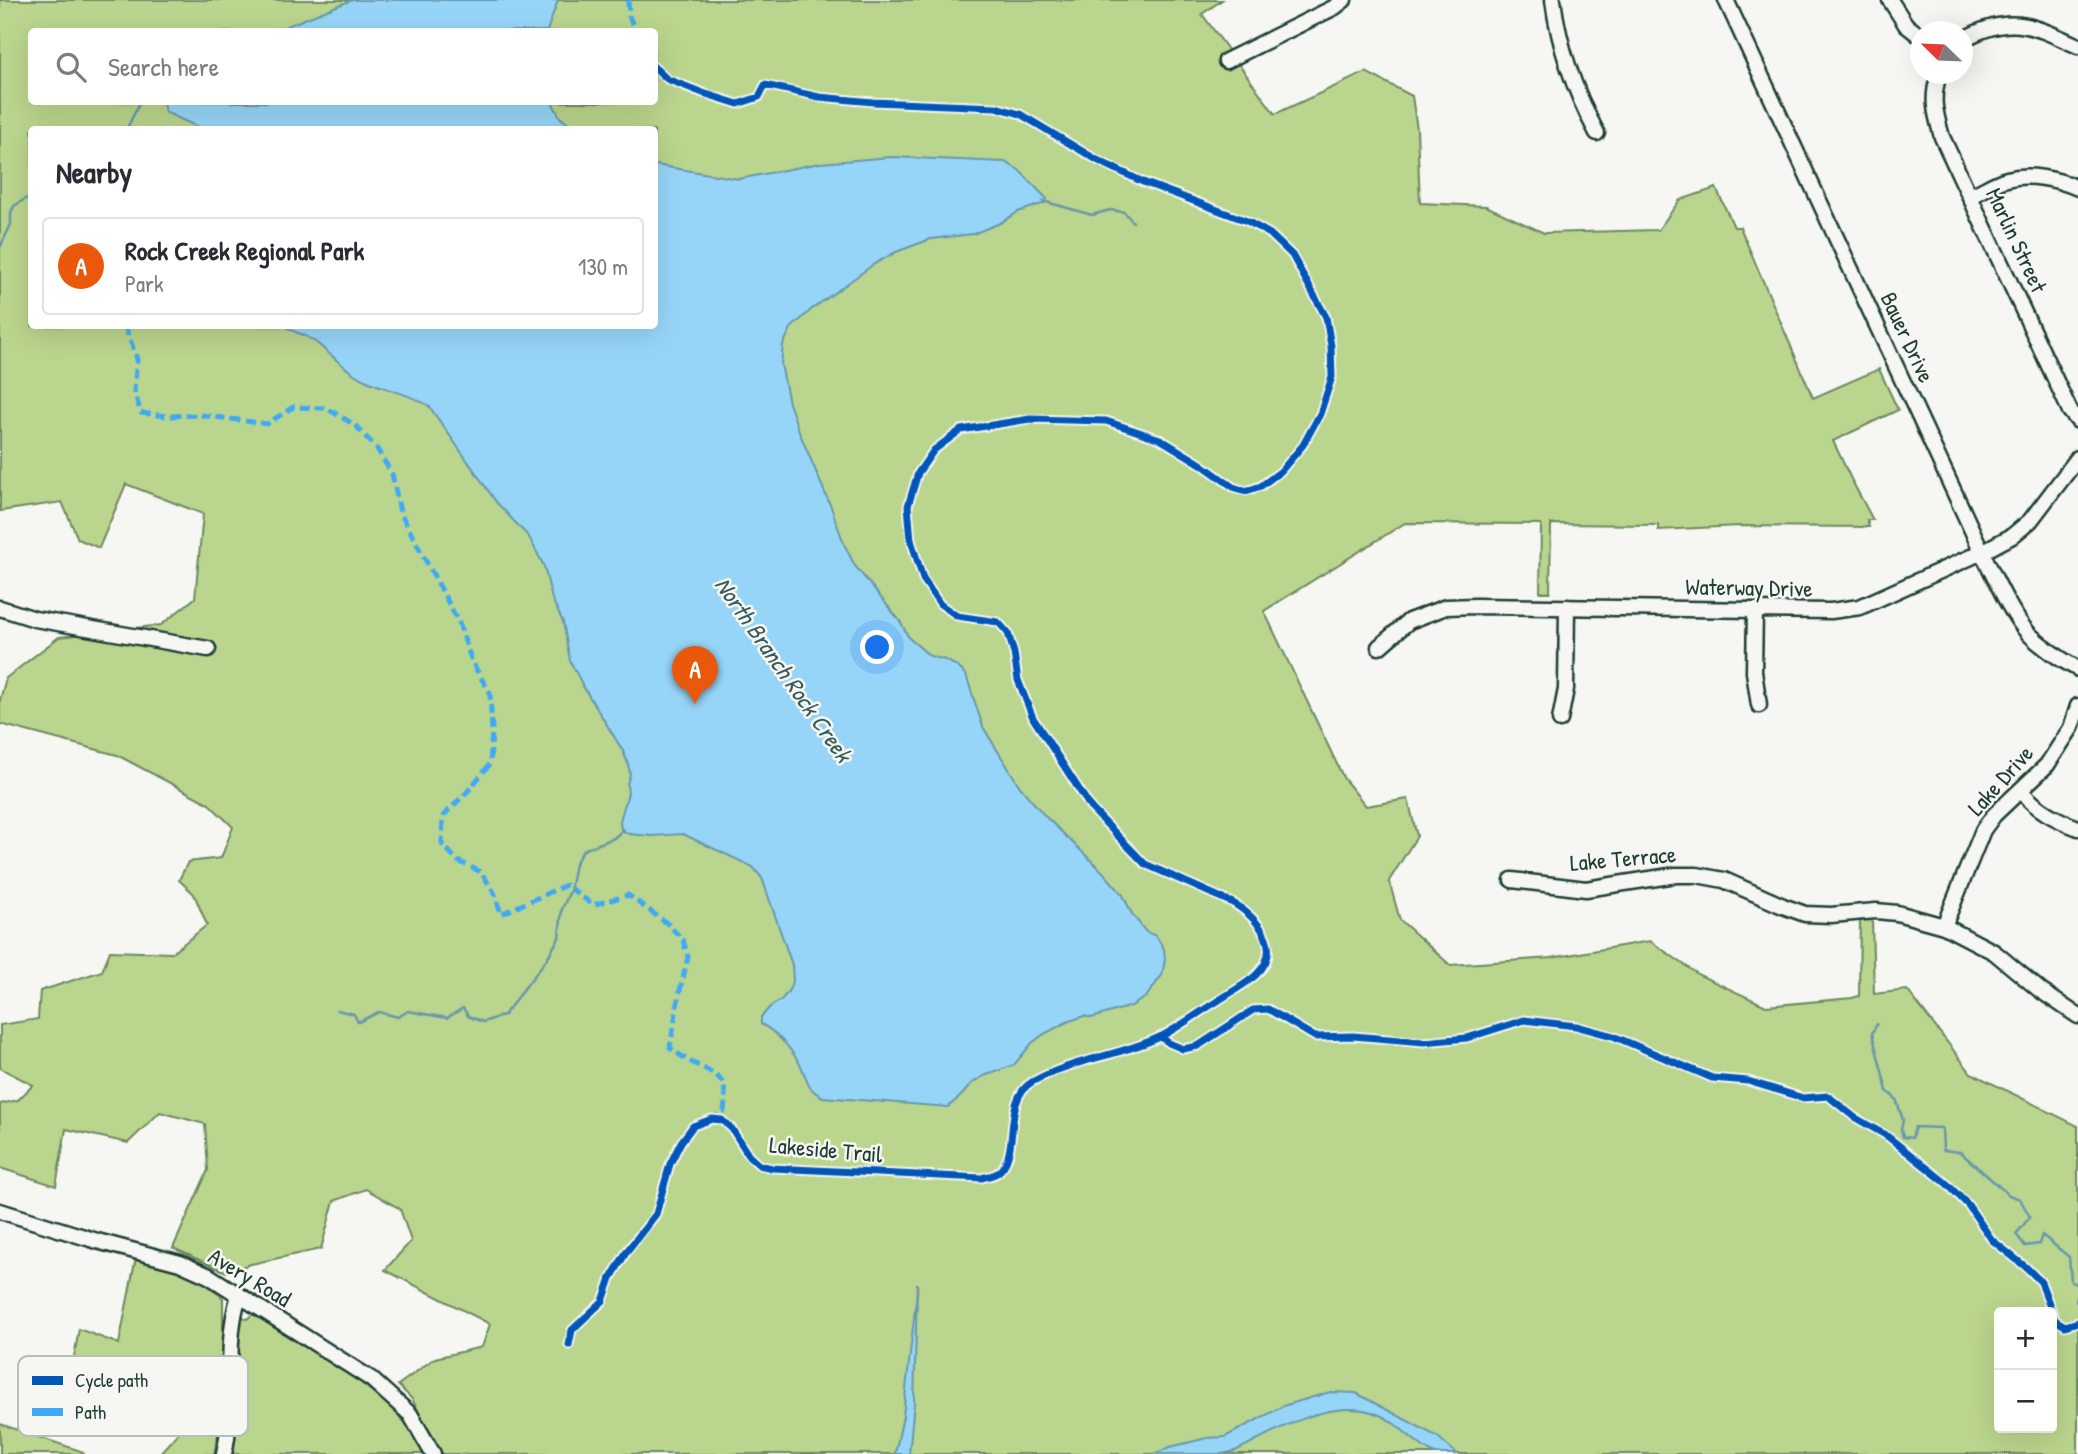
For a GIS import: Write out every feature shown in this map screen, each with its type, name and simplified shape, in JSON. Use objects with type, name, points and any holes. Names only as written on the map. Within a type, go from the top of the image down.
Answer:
[{"type":"street","points":[[1226,61],[1344,0]]},
{"type":"street","points":[[1553,0],[1558,30],[1579,99],[1597,134]]},
{"type":"street","name":"Bauer Drive","points":[[1727,0],[1982,552],[2027,632],[2054,656],[2078,669]]},
{"type":"street","points":[[1891,0],[1910,28]]},
{"type":"street","points":[[1973,34],[1982,29],[2017,24],[2041,29],[2078,46]]},
{"type":"street","name":"Marlin Street","points":[[1936,84],[1934,109],[1942,137],[2070,411],[2078,421]]},
{"type":"street","points":[[1971,196],[2006,179],[2034,177],[2078,188]]},
{"type":"street","name":"Waterway Drive","points":[[1379,647],[1409,621],[1446,607],[1830,611],[1860,607],[2012,536],[2030,521],[2078,458]]},
{"type":"street","points":[[1560,720],[1566,689],[1567,607]]},
{"type":"street","points":[[0,608],[35,619],[208,649]]},
{"type":"street","points":[[1755,610],[1754,672],[1759,705]]},
{"type":"street","name":"Lake Drive","points":[[1944,926],[1983,830],[1994,815],[2047,765],[2071,728],[2078,706]]},
{"type":"street","points":[[2021,791],[2042,811],[2078,828]]},
{"type":"street","name":"Lake Terrace","points":[[1513,880],[1586,889],[1676,875],[1697,875],[1724,880],[1805,914],[1876,911],[1897,913],[1944,926],[1994,952],[2041,991],[2078,1016]]},
{"type":"street","name":"Avery Road","points":[[0,1212],[180,1263],[209,1276],[382,1388],[410,1414],[433,1454]]},
{"type":"street","points":[[231,1356],[231,1334],[239,1295]]},
{"type":"street","points":[[224,1454],[227,1436]]},
{"type":"green space","points":[[0,0],[1222,0],[1202,14],[1275,114],[1366,72],[1412,96],[1417,129],[1420,203],[1486,206],[1544,233],[1658,230],[1680,200],[1716,188],[1734,227],[1740,227],[1813,398],[1879,369],[1898,410],[1833,441],[1873,520],[1867,520],[1869,527],[1739,526],[1658,530],[1658,525],[1551,524],[1550,592],[1540,592],[1541,524],[1405,523],[1264,611],[1344,779],[1366,806],[1408,799],[1417,836],[1389,881],[1400,920],[1450,965],[1551,958],[1650,941],[1699,975],[1766,1006],[1852,998],[1859,996],[1860,918],[1872,920],[1874,994],[1907,990],[1971,1073],[2078,1126],[2078,1454],[436,1454],[418,1421],[422,1418],[412,1399],[398,1385],[435,1358],[482,1347],[490,1324],[385,1270],[411,1241],[400,1209],[366,1189],[334,1201],[321,1249],[226,1272],[173,1248],[208,1170],[205,1124],[160,1112],[128,1143],[66,1129],[56,1186],[0,1168],[0,1104],[18,1100],[33,1085],[0,1068],[0,1025],[38,1019],[40,991],[102,971],[110,951],[172,953],[207,925],[194,894],[179,880],[188,862],[221,858],[233,827],[208,803],[117,755],[0,724],[0,700],[6,678],[59,637],[161,625],[195,598],[203,514],[126,484],[99,548],[78,539],[62,502],[0,511]]},
{"type":"green space","points":[[136,1257],[169,1266],[203,1281],[223,1298],[223,1356],[74,1356],[79,1329],[119,1344]]},
{"type":"green space","points":[[238,1314],[247,1319],[253,1314],[360,1382],[395,1409],[401,1419],[411,1426],[427,1454],[229,1454],[230,1436],[248,1436],[248,1356],[235,1356]]},
{"type":"green space","points":[[0,1424],[18,1430],[18,1436],[36,1436],[84,1454],[0,1454]]},
{"type":"green space","points":[[175,1436],[218,1436],[214,1454],[159,1454]]},
{"type":"water","points":[[352,0],[558,0],[548,28],[282,28]]},
{"type":"water","points":[[164,105],[554,105],[560,117],[570,126],[195,126],[165,112]]},
{"type":"water","points":[[891,157],[1005,162],[1019,170],[1047,199],[1045,203],[1018,212],[973,234],[931,239],[896,252],[874,264],[812,309],[791,328],[783,345],[781,364],[789,403],[800,434],[855,566],[900,621],[909,638],[930,656],[957,666],[966,675],[983,727],[1020,787],[1044,815],[1103,872],[1123,895],[1132,914],[1146,932],[1156,936],[1164,949],[1162,975],[1146,997],[1131,1006],[1092,1018],[1084,1016],[1067,1022],[1044,1034],[1032,1043],[1014,1065],[971,1084],[948,1107],[823,1097],[810,1087],[789,1048],[761,1024],[761,1017],[781,1000],[793,981],[792,965],[762,878],[753,867],[683,834],[652,836],[629,834],[621,830],[620,821],[628,793],[628,764],[570,661],[563,622],[552,599],[544,566],[529,537],[497,503],[429,406],[360,378],[314,341],[290,329],[658,329],[658,166],[739,179],[820,163]]},
{"type":"water","points":[[917,1291],[914,1403],[909,1454],[895,1454],[903,1416]]},
{"type":"water","points":[[1330,1392],[1356,1393],[1438,1437],[1457,1454],[1436,1454],[1420,1445],[1392,1422],[1373,1413],[1354,1409],[1333,1410],[1312,1416],[1235,1451],[1222,1454],[1154,1454],[1207,1438],[1225,1437],[1283,1406]]},
{"type":"waterway","points":[[128,126],[138,105]]},
{"type":"waterway","points":[[0,248],[11,224],[14,206],[28,197]]},
{"type":"waterway","points":[[1043,201],[1092,215],[1110,210],[1124,212],[1133,222]]},
{"type":"waterway","points":[[337,1010],[354,1014],[358,1022],[379,1012],[398,1017],[408,1011],[447,1018],[463,1008],[468,1016],[483,1022],[504,1015],[546,960],[559,938],[562,909],[570,891],[575,864],[583,850],[614,838],[624,829]]},
{"type":"waterway","points":[[1877,1024],[1872,1033],[1887,1091],[1896,1099],[1903,1120],[1903,1137],[1912,1138],[1915,1127],[1942,1128],[1943,1150],[1960,1152],[2009,1195],[2020,1199],[2030,1217],[2016,1234],[2025,1246],[2039,1244],[2042,1235],[2069,1257],[2071,1282],[2078,1284]]},
{"type":"waterway","name":"North Branch Rock Creek","points":[[917,1284],[917,1294]]},
{"type":"waterway","points":[[2078,1294],[2078,1304]]},
{"type":"marked path","points":[[628,0],[629,16],[634,28]]},
{"type":"marked path","points":[[126,329],[137,359],[134,391],[141,413],[167,416],[201,415],[267,424],[293,407],[326,408],[355,425],[377,449],[392,474],[400,512],[459,623],[472,662],[490,693],[490,764],[443,816],[442,844],[458,861],[481,872],[494,892],[501,914],[566,885],[593,905],[628,895],[668,924],[683,940],[688,957],[670,1048],[714,1073],[723,1083],[724,1111],[712,1119]]},
{"type":"cycle path","name":"Lakeside Trail","points":[[569,1345],[572,1330],[603,1301],[611,1278],[627,1251],[656,1214],[670,1164],[693,1126],[712,1119],[722,1120],[732,1129],[749,1156],[759,1165],[772,1168],[982,1178],[997,1173],[1004,1165],[1009,1154],[1017,1101],[1023,1090],[1032,1082],[1063,1068],[1162,1036],[1247,983],[1264,965],[1268,945],[1265,935],[1252,917],[1233,903],[1145,864],[1091,808],[1033,718],[1018,680],[1008,633],[998,622],[957,616],[940,604],[923,579],[911,540],[908,506],[918,473],[934,450],[961,430],[1030,419],[1106,421],[1160,439],[1233,487],[1246,491],[1261,486],[1281,471],[1303,445],[1320,414],[1332,377],[1326,317],[1292,255],[1270,234],[1247,221],[1143,182],[1097,160],[1020,114],[996,107],[819,97],[765,85],[759,97],[738,104],[667,79],[658,71]]},
{"type":"cycle path","points":[[1161,1037],[1183,1049],[1198,1046],[1253,1010],[1268,1009],[1315,1037],[1353,1036],[1424,1042],[1467,1038],[1524,1020],[1576,1026],[1613,1036],[1712,1078],[1748,1081],[1803,1098],[1828,1096],[1854,1117],[1887,1136],[1946,1183],[1968,1205],[1992,1240],[2041,1282],[2055,1320],[2065,1326],[2078,1322]]},
{"type":"place","name":"Rock Creek Regional Park","points":[[695,704]]}]
